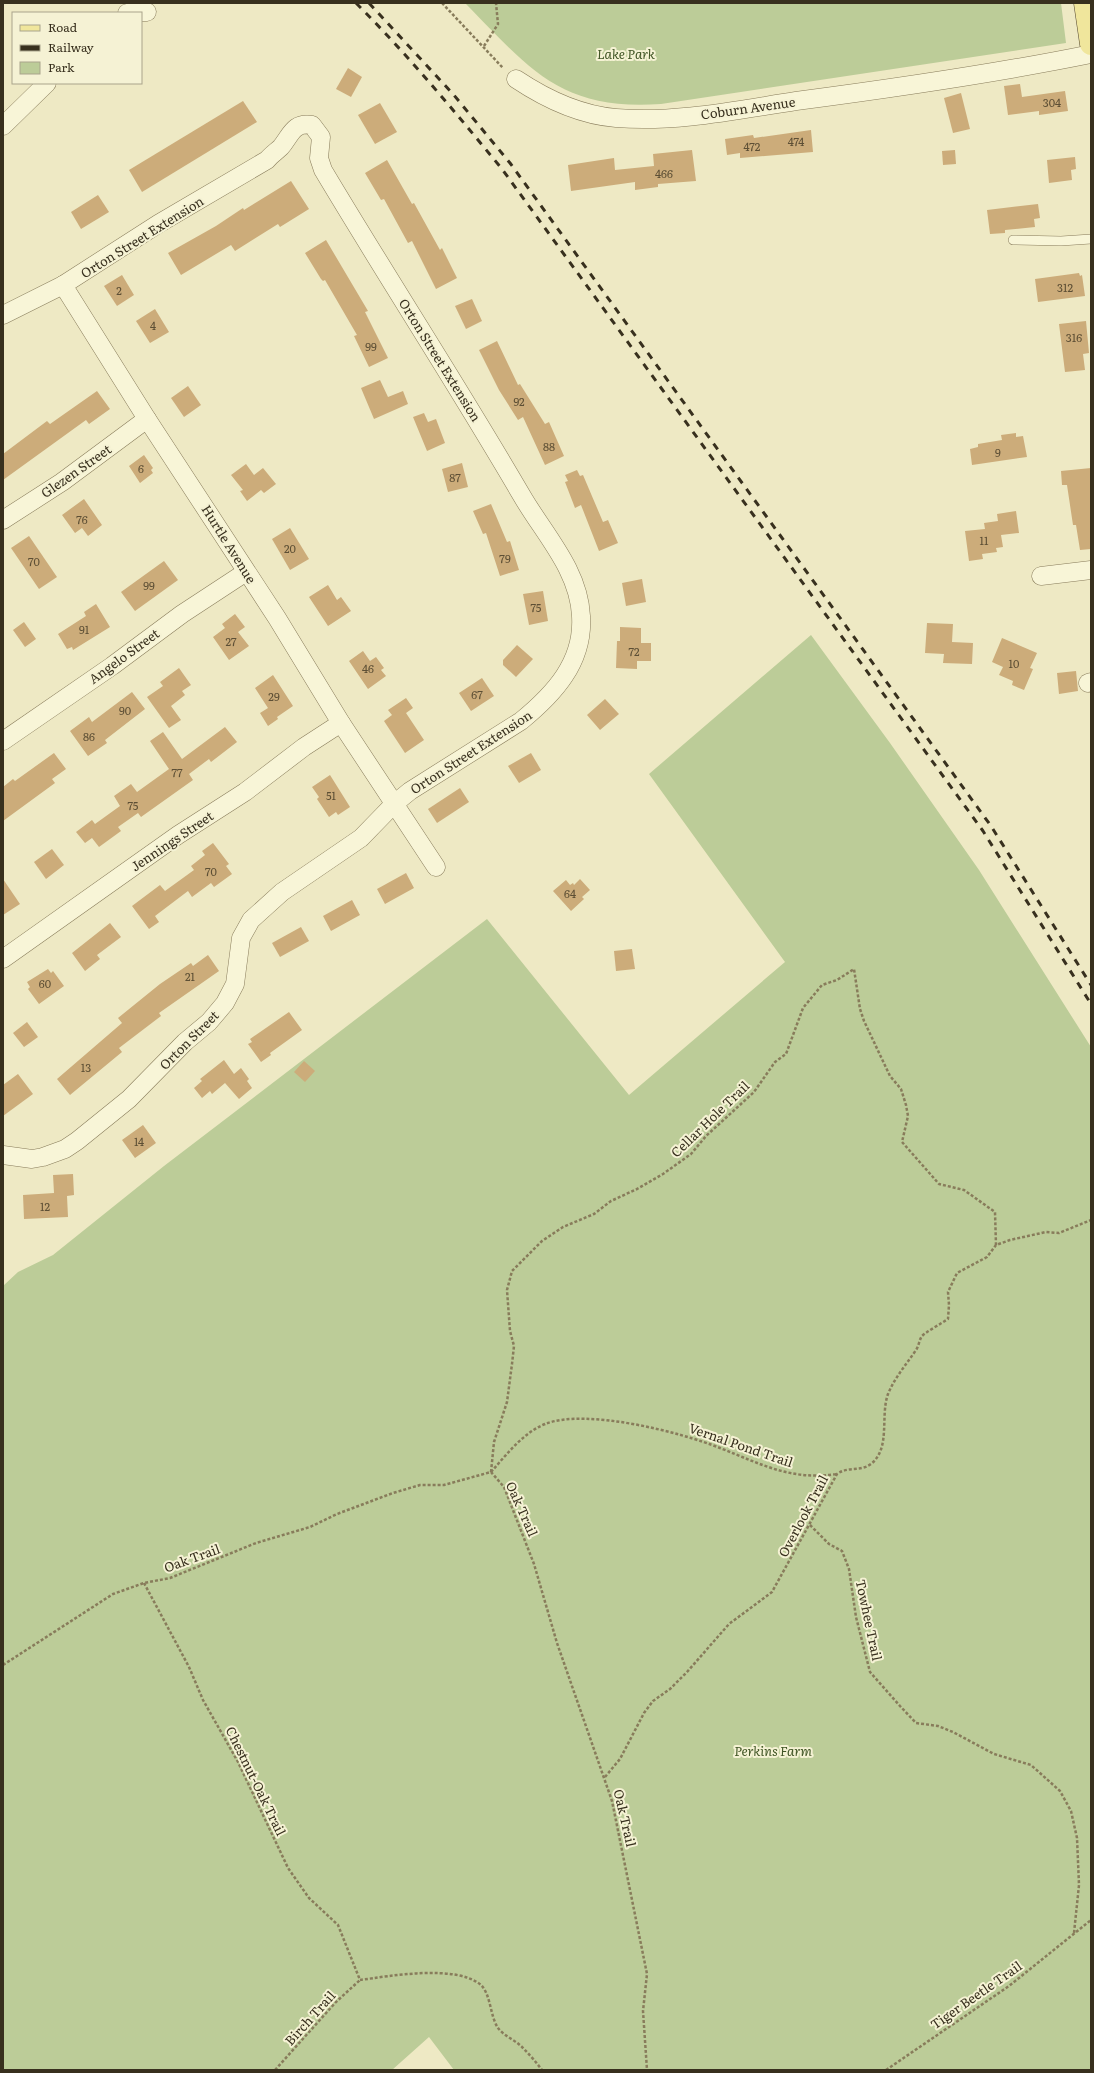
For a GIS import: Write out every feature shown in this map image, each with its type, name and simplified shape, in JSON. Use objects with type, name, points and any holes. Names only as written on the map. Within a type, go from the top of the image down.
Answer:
[{"type":"main road","points":[[1085,3],[1091,44]]},
{"type":"street","points":[[142,12],[147,12]]},
{"type":"street","name":"Coburn Avenue","points":[[516,79],[545,97],[586,113],[615,118],[668,118],[732,111],[1007,71],[1091,54]]},
{"type":"street","points":[[3,126],[46,84]]},
{"type":"street","name":"Orton Street Extension","points":[[63,285],[158,224],[267,160],[281,146],[294,128],[306,124],[312,125],[319,132],[322,144],[319,158],[323,170],[425,337],[472,409],[536,519],[561,556],[571,575],[580,604],[581,627],[577,652],[566,676],[546,699],[521,721],[394,804]]},
{"type":"street","points":[[3,315],[63,285]]},
{"type":"street","name":"Hurtle Avenue","points":[[63,285],[147,419],[293,642],[341,722],[436,867]]},
{"type":"street","name":"Glezen Street","points":[[3,520],[62,482],[147,419]]},
{"type":"street","points":[[1040,576],[1091,570]]},
{"type":"street","name":"Angelo Street","points":[[3,741],[112,666],[182,614],[246,572]]},
{"type":"street","name":"Jennings Street","points":[[3,959],[178,835],[245,792],[304,747],[341,722]]},
{"type":"street","name":"Orton Street","points":[[3,1155],[32,1159],[43,1157],[65,1149],[77,1142],[129,1099],[186,1042],[209,1022],[225,1003],[235,984],[241,938],[251,920],[282,892],[361,838],[394,804]]},
{"type":"lane","points":[[1013,240],[1061,241],[1091,239]]},
{"type":"path","points":[[442,3],[516,79]]},
{"type":"path","points":[[484,46],[498,24],[496,3]]},
{"type":"path","name":"Cellar Hole Trail","points":[[491,1472],[494,1442],[507,1402],[514,1346],[510,1331],[507,1290],[512,1271],[542,1241],[563,1227],[594,1214],[611,1201],[637,1189],[663,1174],[691,1154],[706,1136],[754,1092],[775,1062],[786,1054],[803,1008],[822,985],[837,980],[854,969],[860,1009],[864,1021],[890,1076],[901,1089],[906,1104],[908,1116],[902,1142],[939,1184],[964,1190],[995,1212],[996,1245]]},
{"type":"path","points":[[996,1245],[1010,1240],[1046,1232],[1060,1233],[1091,1220]]},
{"type":"path","name":"Overlook Trail","points":[[605,1777],[620,1759],[644,1713],[653,1701],[687,1672],[729,1624],[772,1592],[837,1474],[844,1469],[861,1468],[871,1464],[881,1451],[885,1408],[888,1395],[897,1374],[917,1348],[923,1335],[938,1327],[948,1319],[948,1292],[957,1273],[987,1257],[996,1245]]},
{"type":"path","name":"Vernal Pond Trail","points":[[491,1472],[527,1434],[545,1424],[564,1418],[587,1418],[622,1422],[693,1438],[777,1470],[800,1476],[819,1477],[837,1474]]},
{"type":"path","name":"Oak Trail","points":[[3,1665],[113,1594],[144,1583],[170,1578],[256,1543],[310,1527],[337,1514],[392,1493],[420,1485],[444,1485],[491,1472],[504,1487],[534,1564],[557,1643],[605,1777],[612,1801],[629,1876],[647,1974],[643,2011],[647,2070]]},
{"type":"path","name":"Towhee Trail","points":[[810,1525],[829,1544],[842,1551],[849,1569],[856,1616],[870,1672],[916,1723],[938,1726],[994,1754],[1031,1765],[1060,1790],[1070,1811],[1077,1838],[1079,1885],[1074,1933]]},
{"type":"path","name":"Chestnut-Oak Trail","points":[[144,1583],[186,1660],[203,1700],[238,1762],[288,1868],[309,1898],[338,1925],[360,1980]]},
{"type":"path","name":"Tiger Beetle Trail","points":[[886,2070],[1003,1991],[1041,1960],[1059,1948],[1074,1933],[1091,1920]]},
{"type":"path","points":[[360,1980],[412,1973],[440,1973],[455,1975],[481,1986],[487,1996],[491,2012],[498,2028],[521,2047],[542,2070]]},
{"type":"path","name":"Birch Trail","points":[[275,2070],[336,2002],[360,1980]]},
{"type":"green space","name":"Lake Park","points":[[465,3],[1061,3],[1066,43],[661,104],[626,104],[597,100],[572,93],[550,81],[529,66],[509,48]]},
{"type":"green space","name":"Perkins Farm","points":[[811,635],[890,743],[979,870],[1091,1047],[1091,2070],[454,2070],[429,2037],[392,2070],[3,2070],[3,1286],[18,1272],[53,1255],[164,1166],[487,919],[629,1095],[785,962],[649,774]]},
{"type":"building","points":[[348,68],[362,77],[351,97],[336,89]]},
{"type":"building","points":[[1020,84],[1022,97],[1065,91],[1068,111],[1039,115],[1039,111],[1008,115],[1004,86]]},
{"type":"building","points":[[961,93],[970,129],[953,133],[944,98]]},
{"type":"building","points":[[243,101],[257,122],[142,192],[129,170]]},
{"type":"building","points":[[380,103],[397,132],[375,144],[358,115]]},
{"type":"building","points":[[811,130],[813,152],[740,158],[740,153],[727,155],[725,139],[753,135],[754,138]]},
{"type":"building","points":[[692,150],[696,181],[658,184],[658,187],[635,190],[635,182],[571,191],[568,165],[614,158],[615,170],[654,166],[653,154]]},
{"type":"building","points":[[955,150],[956,164],[943,165],[942,151]]},
{"type":"building","points":[[1075,157],[1076,169],[1071,170],[1072,180],[1049,183],[1047,160]]},
{"type":"building","points":[[387,160],[412,204],[414,203],[440,250],[442,248],[457,278],[436,289],[412,241],[408,243],[384,199],[381,200],[365,173]]},
{"type":"building","points":[[291,181],[309,209],[280,227],[278,224],[235,251],[231,245],[181,275],[168,253],[216,226],[243,208],[244,210]]},
{"type":"building","points":[[98,195],[109,212],[81,229],[71,212]]},
{"type":"building","points":[[1038,204],[1040,218],[1034,219],[1035,227],[1005,230],[1005,233],[990,234],[987,210]]},
{"type":"building","points":[[326,240],[368,311],[365,312],[388,358],[369,367],[354,336],[357,335],[325,280],[323,281],[321,279],[305,253]]},
{"type":"building","points":[[1079,273],[1080,276],[1082,275],[1085,296],[1038,302],[1035,279]]},
{"type":"building","points":[[122,275],[134,295],[117,306],[104,286]]},
{"type":"building","points":[[472,299],[482,321],[466,329],[455,306]]},
{"type":"building","points":[[155,309],[169,332],[150,343],[136,321]]},
{"type":"building","points":[[1086,321],[1089,353],[1083,354],[1085,370],[1065,372],[1059,324]]},
{"type":"building","points":[[497,341],[518,385],[520,384],[545,424],[549,422],[564,456],[545,465],[523,417],[518,420],[499,390],[479,350]]},
{"type":"building","points":[[380,380],[388,397],[403,391],[408,404],[374,419],[361,388]]},
{"type":"building","points":[[188,386],[201,405],[184,417],[171,398]]},
{"type":"building","points":[[97,391],[110,409],[89,424],[86,420],[3,480],[3,454],[47,421],[50,424]]},
{"type":"building","points":[[424,413],[428,422],[436,419],[445,443],[427,451],[413,417]]},
{"type":"building","points":[[1016,433],[1016,437],[1023,436],[1027,457],[972,465],[970,449],[978,447],[978,444],[1002,440],[1001,435]]},
{"type":"building","points":[[144,455],[153,468],[151,470],[153,473],[140,483],[129,466]]},
{"type":"building","points":[[462,463],[468,487],[448,492],[442,469]]},
{"type":"building","points":[[246,464],[254,475],[263,468],[276,484],[264,493],[261,490],[247,501],[240,491],[243,490],[231,475]]},
{"type":"building","points":[[1091,468],[1091,549],[1080,550],[1076,525],[1073,525],[1067,485],[1062,485],[1061,471]]},
{"type":"building","points":[[577,470],[580,476],[583,475],[603,522],[608,520],[618,543],[599,551],[581,505],[575,508],[565,482],[568,481],[565,475]]},
{"type":"building","points":[[84,499],[102,525],[88,536],[82,528],[75,533],[62,515]]},
{"type":"building","points":[[491,504],[507,542],[510,541],[519,570],[500,576],[486,533],[483,534],[473,511]]},
{"type":"building","points":[[1016,511],[1019,533],[1001,535],[1003,547],[996,548],[997,552],[982,554],[983,559],[969,561],[965,531],[985,529],[984,523],[998,521],[997,514]]},
{"type":"building","points":[[290,528],[309,559],[290,570],[272,539]]},
{"type":"building","points":[[29,536],[57,577],[39,589],[11,548]]},
{"type":"building","points":[[164,561],[178,580],[135,611],[121,592]]},
{"type":"building","points":[[642,579],[646,602],[626,606],[622,583]]},
{"type":"building","points":[[328,585],[337,600],[341,597],[351,611],[328,626],[309,597]]},
{"type":"building","points":[[543,591],[548,621],[529,625],[523,594]]},
{"type":"building","points":[[96,604],[110,627],[73,650],[72,647],[67,649],[58,634],[86,616],[84,612]]},
{"type":"building","points":[[235,614],[245,627],[238,632],[249,646],[229,660],[213,637],[225,628],[222,624]]},
{"type":"building","points":[[24,622],[36,639],[25,647],[13,630]]},
{"type":"building","points":[[927,623],[953,624],[952,642],[973,643],[972,664],[943,663],[944,654],[925,653]]},
{"type":"building","points":[[620,627],[641,628],[641,643],[651,643],[651,661],[637,661],[637,669],[616,668],[617,641],[620,641]]},
{"type":"building","points":[[1002,638],[1037,653],[1030,668],[1033,669],[1024,690],[1012,685],[1013,681],[999,675],[1003,667],[992,662]]},
{"type":"building","points":[[517,645],[533,659],[516,677],[503,665],[503,660]]},
{"type":"building","points":[[363,651],[370,661],[376,657],[384,668],[381,670],[386,676],[368,689],[349,661]]},
{"type":"building","points":[[179,668],[191,685],[182,691],[185,695],[171,706],[181,720],[169,728],[147,697],[163,686],[160,682]]},
{"type":"building","points":[[1076,671],[1078,691],[1059,694],[1057,673]]},
{"type":"building","points":[[273,675],[293,706],[277,717],[278,719],[268,726],[260,713],[268,708],[255,688]]},
{"type":"building","points":[[482,678],[494,696],[471,711],[459,693]]},
{"type":"building","points":[[132,692],[145,709],[105,740],[107,743],[88,756],[70,731],[89,717],[92,722]]},
{"type":"building","points":[[406,698],[413,708],[406,713],[424,740],[405,753],[384,721],[392,715],[388,710]]},
{"type":"building","points":[[605,699],[619,714],[600,730],[587,715]]},
{"type":"building","points":[[225,727],[237,742],[211,762],[209,759],[189,774],[193,780],[141,817],[138,813],[118,827],[121,831],[99,847],[92,838],[85,843],[76,832],[92,820],[95,824],[120,806],[114,796],[131,784],[137,792],[169,769],[150,741],[163,732],[182,759]]},
{"type":"building","points":[[54,753],[66,769],[52,779],[55,783],[3,821],[3,787],[13,779],[15,781]]},
{"type":"building","points":[[531,753],[541,770],[519,783],[508,766]]},
{"type":"building","points":[[330,775],[350,807],[338,815],[336,812],[329,817],[317,799],[319,797],[312,787]]},
{"type":"building","points":[[460,788],[469,802],[437,823],[428,809]]},
{"type":"building","points":[[213,843],[229,864],[226,866],[232,874],[214,887],[211,883],[192,897],[188,891],[155,916],[159,922],[149,929],[132,906],[160,885],[165,891],[194,870],[191,866],[205,855],[202,851]]},
{"type":"building","points":[[52,849],[64,865],[46,879],[34,862]]},
{"type":"building","points":[[406,873],[414,888],[385,904],[377,889]]},
{"type":"building","points":[[3,879],[20,904],[3,915]]},
{"type":"building","points":[[580,879],[590,890],[582,897],[584,899],[571,911],[553,891],[566,880],[570,885],[573,883],[574,885]]},
{"type":"building","points":[[352,900],[360,915],[331,931],[323,916]]},
{"type":"building","points":[[110,923],[121,937],[97,955],[100,959],[85,971],[72,953]]},
{"type":"building","points":[[301,927],[309,941],[280,957],[272,943]]},
{"type":"building","points":[[632,949],[635,969],[616,971],[614,951]]},
{"type":"building","points":[[208,955],[219,971],[159,1013],[161,1016],[119,1048],[122,1052],[70,1095],[57,1079],[122,1023],[118,1018],[160,984],[191,963],[193,966]]},
{"type":"building","points":[[48,969],[51,973],[53,971],[64,986],[39,1004],[28,989],[30,987],[27,982]]},
{"type":"building","points":[[289,1012],[302,1030],[270,1053],[271,1055],[261,1062],[248,1044],[252,1042],[250,1039]]},
{"type":"building","points":[[27,1022],[38,1037],[24,1047],[13,1033]]},
{"type":"building","points":[[224,1060],[234,1074],[241,1068],[249,1079],[247,1081],[252,1088],[239,1099],[225,1083],[212,1094],[210,1091],[202,1098],[194,1088],[202,1081],[200,1079]]},
{"type":"building","points":[[304,1061],[315,1071],[305,1082],[294,1072]]},
{"type":"building","points":[[18,1074],[33,1094],[3,1116],[3,1085]]},
{"type":"building","points":[[143,1125],[156,1143],[135,1158],[122,1140]]},
{"type":"building","points":[[73,1174],[74,1195],[67,1196],[68,1217],[24,1219],[23,1195],[54,1193],[53,1175]]},
{"type":"railway","points":[[356,3],[413,63],[502,169],[983,831],[1091,1004]]},
{"type":"railway","points":[[369,3],[453,94],[510,163],[991,826],[1091,985]]}]
